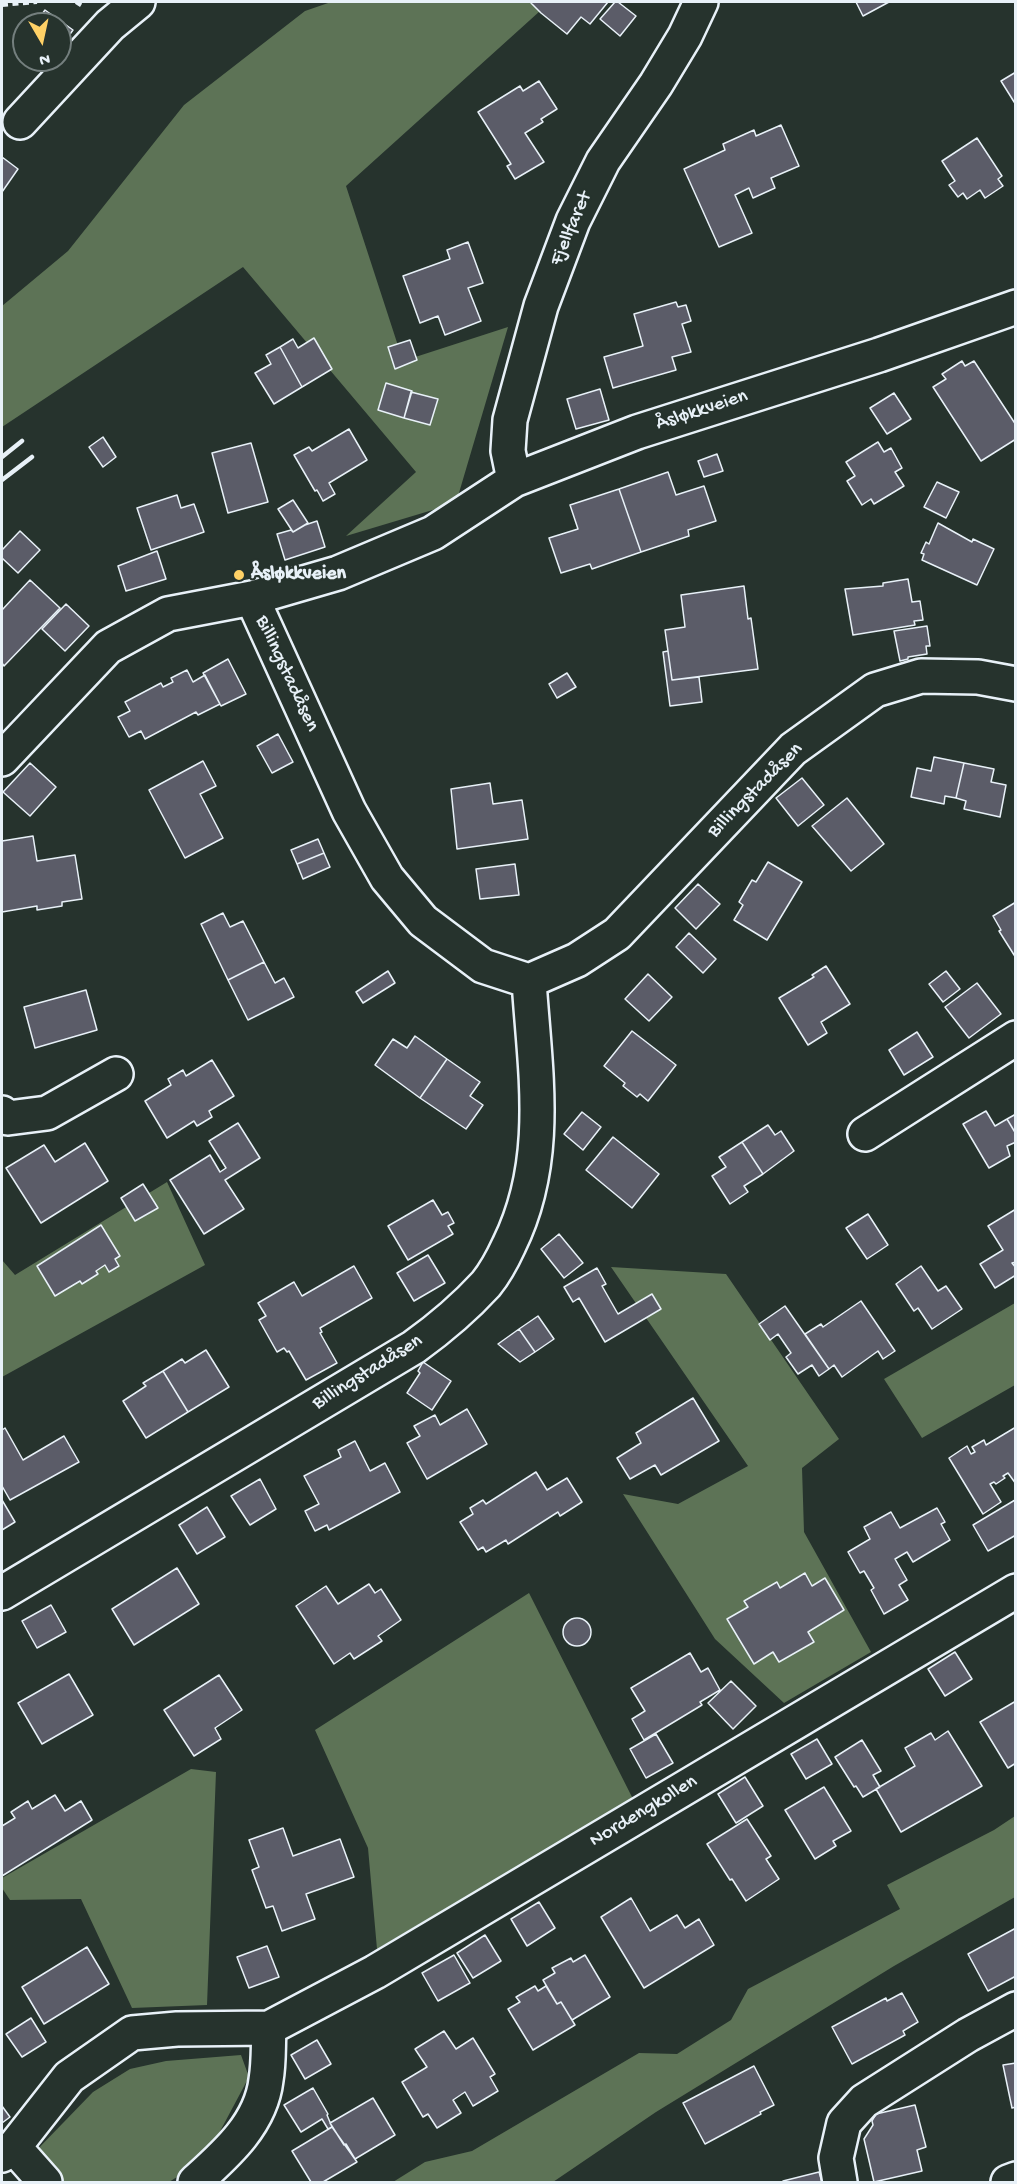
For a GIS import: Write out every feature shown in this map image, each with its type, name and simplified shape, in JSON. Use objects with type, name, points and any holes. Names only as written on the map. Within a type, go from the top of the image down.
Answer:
[{"type":"street","points":[[20,122],[110,25],[138,2]]},
{"type":"street","name":"Fjellfaret","points":[[514,480],[508,451],[510,420],[541,306],[573,221],[603,161],[656,84],[685,36],[701,2]]},
{"type":"street","name":"Åsløkkveien","points":[[2,759],[108,647],[168,614],[252,598],[338,573],[433,533],[514,480],[637,432],[879,355],[1016,307]]},
{"type":"street","name":"Billingstadåsen","points":[[252,598],[349,811],[387,878],[423,921],[483,966],[529,981],[577,960],[617,934],[793,749],[875,690],[921,676],[978,677],[1016,684]]},
{"type":"street","name":"Billingstadåsen","points":[[2,1593],[414,1347],[451,1317],[486,1283],[504,1255],[521,1221],[531,1187],[537,1150],[537,1098],[529,981]]},
{"type":"street","points":[[865,1134],[1016,1038]]},
{"type":"street","points":[[2,1113],[8,1118],[47,1113],[116,1074]]},
{"type":"street","name":"Nordengkollen","points":[[45,2182],[8,2151],[69,2076],[132,2033],[177,2029],[269,2028],[375,1972],[1016,1591]]},
{"type":"street","points":[[840,2182],[836,2158],[844,2123],[864,2101],[968,2035],[1016,2009]]},
{"type":"street","points":[[195,2182],[227,2154],[254,2119],[266,2082],[269,2028]]},
{"type":"street","points":[[1008,2182],[1016,2179]]},
{"type":"path","points":[[2,5],[37,2]]},
{"type":"green space","points":[[331,2],[550,2],[346,186],[403,361],[508,327],[456,503],[346,536],[416,472],[243,267],[2,427],[2,306],[68,251],[184,105],[305,11]]},
{"type":"green space","points":[[167,1182],[205,1265],[2,1377],[2,1260],[15,1275]]},
{"type":"green space","points":[[611,1267],[726,1274],[839,1439],[802,1468],[804,1532],[871,1652],[784,1703],[715,1639],[623,1494],[678,1504],[748,1466]]},
{"type":"green space","points":[[1015,1303],[1015,1385],[922,1438],[884,1379]]},
{"type":"green space","points":[[529,1593],[633,1799],[377,1949],[368,1848],[315,1730]]},
{"type":"green space","points":[[191,1769],[216,1772],[207,2005],[132,2008],[81,1899],[10,1900],[2,1888],[2,1878]]},
{"type":"green space","points":[[1015,1816],[1015,1897],[894,1966],[656,2112],[553,2182],[393,2182],[425,2162],[472,2151],[639,2053],[677,2054],[731,2020],[748,1989],[900,1909],[887,1885],[994,1830]]},
{"type":"green space","points":[[241,2055],[249,2077],[217,2137],[177,2177],[169,2182],[55,2182],[31,2156],[93,2092],[130,2069],[166,2061]]},
{"type":"building","points":[[532,2],[608,2],[590,24],[581,17],[567,34],[541,13]]},
{"type":"building","points":[[615,2],[636,16],[620,36],[600,19]]},
{"type":"building","points":[[856,2],[889,2],[863,16]]},
{"type":"building","points":[[1016,72],[1016,105],[1001,81]]},
{"type":"building","points":[[539,81],[557,109],[541,119],[543,122],[525,133],[544,162],[515,179],[507,166],[511,164],[478,112],[520,86],[523,91]]},
{"type":"building","points":[[781,125],[799,166],[771,178],[775,188],[753,198],[749,188],[735,195],[752,233],[719,247],[684,169],[725,150],[723,144],[754,130],[756,136]]},
{"type":"building","points":[[977,138],[1002,176],[998,179],[1003,186],[985,198],[980,190],[967,199],[963,193],[958,197],[949,185],[955,181],[942,161]]},
{"type":"building","points":[[2,157],[18,169],[2,192]]},
{"type":"building","points":[[468,242],[483,283],[468,288],[481,321],[445,335],[438,316],[420,323],[403,276],[450,259],[447,250]]},
{"type":"building","points":[[676,302],[678,307],[686,305],[691,321],[682,324],[691,352],[672,357],[676,370],[613,388],[604,357],[643,346],[634,314]]},
{"type":"building","points":[[314,338],[332,369],[302,387],[280,347],[293,339],[298,348]]},
{"type":"building","points":[[410,340],[417,360],[395,369],[388,347]]},
{"type":"building","points":[[280,347],[302,387],[274,404],[255,373],[271,364],[266,355]]},
{"type":"building","points":[[962,361],[965,366],[974,361],[1016,425],[1016,439],[981,461],[933,387],[946,379],[942,374]]},
{"type":"building","points":[[386,383],[412,391],[404,418],[378,410]]},
{"type":"building","points":[[600,389],[609,420],[576,429],[567,399]]},
{"type":"building","points":[[411,392],[438,399],[430,425],[404,418]]},
{"type":"building","points":[[894,393],[911,419],[887,434],[870,408]]},
{"type":"building","points":[[349,429],[367,460],[329,483],[335,494],[323,501],[294,455],[309,447],[312,451]]},
{"type":"building","points":[[103,437],[116,457],[103,467],[89,447]]},
{"type":"building","points":[[878,442],[884,452],[891,448],[902,468],[895,472],[904,486],[874,504],[871,499],[862,505],[847,481],[855,476],[846,462]]},
{"type":"building","points":[[251,443],[268,502],[228,513],[212,453]]},
{"type":"building","points":[[717,454],[723,471],[704,477],[698,461]]},
{"type":"building","points":[[668,472],[676,495],[704,486],[716,521],[688,530],[689,536],[641,552],[619,489]]},
{"type":"building","points":[[937,482],[959,492],[946,518],[924,507]]},
{"type":"building","points":[[619,489],[641,552],[592,569],[590,564],[561,573],[549,538],[578,529],[570,505]]},
{"type":"building","points":[[177,495],[181,508],[194,504],[204,532],[151,550],[137,508]]},
{"type":"building","points":[[293,500],[308,523],[293,532],[278,509]]},
{"type":"building","points":[[317,521],[325,547],[285,560],[277,534],[291,530],[293,532]]},
{"type":"building","points":[[938,523],[972,542],[973,539],[994,549],[977,585],[922,560],[924,554],[921,553],[926,542],[929,544]]},
{"type":"building","points":[[20,531],[40,550],[18,573],[2,558],[2,550]]},
{"type":"building","points":[[157,551],[166,579],[126,591],[118,566]]},
{"type":"building","points":[[908,579],[912,602],[920,601],[923,620],[914,621],[915,625],[853,635],[845,589],[883,586],[883,583]]},
{"type":"building","points":[[30,580],[60,608],[4,666],[2,663],[2,610]]},
{"type":"building","points":[[744,586],[758,669],[672,680],[665,630],[685,627],[681,595]]},
{"type":"building","points":[[66,604],[89,626],[65,651],[42,629]]},
{"type":"building","points":[[927,626],[930,646],[926,646],[927,654],[908,657],[900,661],[894,631]]},
{"type":"building","points":[[668,651],[672,680],[699,677],[702,702],[670,706],[663,652]]},
{"type":"building","points":[[228,659],[246,694],[221,706],[203,673]]},
{"type":"building","points":[[187,670],[193,682],[205,675],[220,704],[198,715],[196,712],[145,739],[141,731],[129,737],[118,717],[130,711],[125,702],[161,683],[163,687],[173,682],[171,678]]},
{"type":"building","points":[[567,673],[576,687],[557,698],[549,684]]},
{"type":"building","points":[[278,734],[293,762],[272,773],[257,746]]},
{"type":"building","points":[[934,757],[964,763],[956,798],[945,796],[944,804],[911,797],[917,768],[931,771]]},
{"type":"building","points":[[203,761],[216,786],[200,794],[223,838],[185,858],[149,790]]},
{"type":"building","points":[[30,763],[56,787],[30,816],[3,792]]},
{"type":"building","points":[[964,763],[994,769],[991,782],[1006,785],[1000,817],[964,809],[966,801],[956,798]]},
{"type":"building","points":[[802,778],[824,805],[798,826],[776,798]]},
{"type":"building","points":[[490,783],[493,804],[522,800],[528,839],[457,849],[451,789]]},
{"type":"building","points":[[847,798],[884,844],[851,871],[812,826]]},
{"type":"building","points":[[33,836],[37,861],[75,855],[82,899],[62,902],[62,906],[37,910],[37,906],[2,912],[2,841]]},
{"type":"building","points":[[318,839],[324,853],[297,864],[291,850]]},
{"type":"building","points":[[324,853],[330,867],[303,879],[297,864]]},
{"type":"building","points":[[768,862],[802,882],[767,940],[734,920],[743,905],[739,902],[752,880],[756,882]]},
{"type":"building","points":[[515,864],[519,895],[480,899],[476,869]]},
{"type":"building","points":[[698,884],[720,904],[696,929],[675,908]]},
{"type":"building","points":[[1016,902],[1016,958],[999,931],[1001,930],[993,916]]},
{"type":"building","points":[[223,913],[230,927],[243,921],[264,962],[228,980],[201,924]]},
{"type":"building","points":[[689,933],[716,959],[703,973],[676,947]]},
{"type":"building","points":[[264,962],[275,983],[284,978],[294,997],[248,1020],[228,980]]},
{"type":"building","points":[[826,966],[850,1004],[821,1022],[827,1033],[808,1045],[779,998],[814,977],[812,975]]},
{"type":"building","points":[[388,971],[395,983],[363,1003],[356,992]]},
{"type":"building","points":[[946,971],[960,989],[943,1002],[929,984]]},
{"type":"building","points":[[648,974],[672,997],[649,1021],[625,999]]},
{"type":"building","points":[[977,983],[1001,1014],[969,1038],[945,1007]]},
{"type":"building","points":[[86,990],[97,1030],[35,1048],[24,1007]]},
{"type":"building","points":[[632,1031],[676,1065],[648,1101],[640,1094],[637,1097],[623,1086],[625,1083],[604,1066]]},
{"type":"building","points":[[917,1032],[933,1057],[904,1075],[889,1050]]},
{"type":"building","points":[[415,1036],[447,1059],[420,1098],[375,1065],[393,1039],[407,1048]]},
{"type":"building","points":[[447,1059],[480,1082],[470,1096],[483,1105],[466,1129],[420,1098]]},
{"type":"building","points":[[212,1060],[234,1096],[209,1111],[212,1117],[197,1126],[194,1121],[167,1138],[145,1101],[171,1085],[168,1079],[183,1070],[186,1076]]},
{"type":"building","points":[[986,1111],[995,1126],[1007,1119],[1016,1134],[1016,1142],[1007,1146],[1010,1156],[989,1168],[963,1124]]},
{"type":"building","points":[[582,1112],[601,1127],[583,1150],[564,1134]]},
{"type":"building","points":[[1016,1114],[1016,1134],[1007,1119]]},
{"type":"building","points":[[238,1123],[260,1158],[225,1180],[244,1209],[204,1234],[170,1180],[210,1155],[220,1172],[226,1168],[209,1141]]},
{"type":"building","points":[[768,1125],[775,1135],[781,1131],[794,1151],[763,1174],[742,1142]]},
{"type":"building","points":[[613,1137],[659,1174],[632,1208],[586,1170]]},
{"type":"building","points":[[742,1142],[763,1174],[744,1186],[748,1192],[730,1204],[712,1176],[726,1167],[719,1157]]},
{"type":"building","points":[[85,1143],[108,1181],[41,1223],[6,1168],[44,1145],[55,1162]]},
{"type":"building","points":[[143,1184],[158,1208],[135,1221],[121,1198]]},
{"type":"building","points":[[433,1200],[442,1215],[448,1212],[454,1223],[448,1226],[453,1234],[408,1260],[388,1226]]},
{"type":"building","points":[[1016,1209],[1016,1262],[1012,1263],[1016,1268],[1016,1275],[995,1288],[980,1264],[1003,1250],[988,1226]]},
{"type":"building","points":[[868,1214],[888,1245],[867,1259],[846,1228]]},
{"type":"building","points":[[101,1225],[120,1256],[115,1259],[119,1266],[109,1272],[105,1265],[96,1271],[98,1274],[82,1284],[80,1281],[55,1296],[37,1266]]},
{"type":"building","points":[[559,1234],[583,1263],[564,1278],[541,1249]]},
{"type":"building","points":[[428,1255],[445,1283],[414,1301],[397,1273]]},
{"type":"building","points":[[354,1266],[372,1298],[320,1328],[322,1332],[320,1333],[337,1363],[306,1380],[289,1351],[287,1352],[284,1348],[277,1352],[259,1320],[266,1316],[258,1303],[294,1282],[302,1296]]},
{"type":"building","points":[[921,1266],[938,1291],[946,1286],[962,1309],[932,1329],[918,1308],[914,1311],[896,1284]]},
{"type":"building","points":[[597,1268],[606,1284],[602,1286],[618,1314],[652,1294],[661,1309],[605,1342],[579,1298],[573,1302],[564,1287]]},
{"type":"building","points":[[861,1301],[895,1351],[883,1359],[878,1351],[842,1377],[834,1365],[829,1369],[805,1334],[821,1324],[823,1327]]},
{"type":"building","points":[[785,1306],[829,1369],[819,1376],[812,1365],[798,1374],[786,1357],[791,1353],[778,1334],[770,1340],[759,1324]]},
{"type":"building","points":[[538,1316],[554,1339],[535,1352],[519,1329]]},
{"type":"building","points":[[519,1329],[535,1352],[520,1362],[498,1344]]},
{"type":"building","points":[[206,1350],[229,1387],[188,1412],[163,1371],[182,1359],[185,1363]]},
{"type":"building","points":[[423,1362],[451,1381],[432,1410],[407,1393],[420,1373],[418,1371]]},
{"type":"building","points":[[163,1371],[188,1412],[146,1438],[123,1401],[146,1386],[143,1383]]},
{"type":"building","points":[[693,1398],[719,1441],[661,1475],[655,1465],[630,1479],[617,1458],[641,1443],[636,1433]]},
{"type":"building","points":[[467,1409],[487,1444],[427,1479],[407,1443],[420,1436],[414,1426],[435,1415],[440,1425]]},
{"type":"building","points":[[1016,1427],[1016,1484],[1008,1473],[996,1484],[994,1482],[990,1484],[1001,1502],[983,1514],[949,1458],[967,1446],[971,1454],[975,1452],[972,1447],[984,1440],[986,1445]]},
{"type":"building","points":[[5,1428],[23,1460],[64,1436],[79,1462],[10,1500],[2,1486],[2,1430]]},
{"type":"building","points":[[355,1441],[370,1471],[385,1463],[400,1492],[329,1530],[327,1525],[315,1531],[305,1511],[319,1504],[304,1476],[341,1457],[338,1450]]},
{"type":"building","points":[[536,1472],[547,1490],[567,1478],[582,1502],[560,1516],[558,1512],[508,1544],[506,1540],[486,1552],[483,1547],[478,1550],[460,1522],[473,1514],[470,1508],[483,1500],[486,1504]]},
{"type":"building","points":[[260,1479],[276,1509],[250,1525],[231,1496]]},
{"type":"building","points":[[2,1500],[15,1522],[2,1530]]},
{"type":"building","points":[[1015,1500],[1016,1535],[988,1551],[973,1525]]},
{"type":"building","points":[[207,1507],[225,1537],[197,1554],[179,1525]]},
{"type":"building","points":[[937,1508],[945,1522],[941,1524],[950,1540],[913,1562],[907,1552],[895,1559],[907,1580],[899,1585],[908,1600],[884,1614],[871,1590],[874,1588],[864,1571],[860,1573],[848,1552],[870,1539],[864,1527],[891,1512],[900,1528]]},
{"type":"building","points":[[177,1568],[199,1604],[134,1645],[112,1609]]},
{"type":"building","points":[[805,1573],[812,1586],[825,1578],[844,1610],[808,1632],[814,1642],[779,1662],[773,1652],[754,1664],[727,1619],[748,1607],[744,1601],[777,1582],[780,1588]]},
{"type":"building","points":[[369,1584],[375,1593],[381,1589],[401,1620],[378,1636],[382,1641],[354,1659],[350,1653],[334,1664],[296,1606],[326,1586],[338,1604]]},
{"type":"building","points":[[51,1605],[66,1632],[37,1648],[22,1621]]},
{"type":"building","points":[[577,1618],[587,1622],[591,1632],[587,1642],[577,1646],[567,1642],[563,1632],[567,1622]]},
{"type":"building","points":[[955,1652],[972,1679],[945,1696],[928,1669]]},
{"type":"building","points":[[690,1653],[701,1672],[708,1668],[720,1690],[700,1702],[702,1705],[644,1740],[632,1719],[645,1711],[631,1688]]},
{"type":"building","points":[[69,1674],[93,1715],[42,1744],[18,1703]]},
{"type":"building","points":[[219,1675],[242,1710],[215,1728],[221,1739],[194,1756],[164,1710]]},
{"type":"building","points":[[731,1681],[756,1706],[733,1729],[708,1703]]},
{"type":"building","points":[[1016,1701],[1016,1763],[1008,1768],[980,1722]]},
{"type":"building","points":[[948,1731],[982,1786],[901,1832],[876,1789],[915,1766],[905,1748],[931,1733],[935,1740]]},
{"type":"building","points":[[656,1734],[673,1763],[646,1778],[630,1749]]},
{"type":"building","points":[[817,1739],[832,1764],[806,1779],[791,1754]]},
{"type":"building","points":[[862,1740],[881,1771],[873,1775],[880,1787],[863,1797],[835,1757]]},
{"type":"building","points":[[745,1777],[763,1806],[736,1823],[718,1794]]},
{"type":"building","points":[[824,1787],[851,1831],[833,1841],[836,1846],[815,1859],[785,1810]]},
{"type":"building","points":[[55,1795],[65,1811],[81,1801],[92,1820],[2,1876],[2,1826],[15,1818],[11,1812],[28,1801],[32,1809]]},
{"type":"building","points":[[747,1819],[771,1856],[766,1859],[779,1879],[746,1901],[707,1844]]},
{"type":"building","points":[[283,1828],[293,1856],[340,1839],[354,1877],[306,1894],[315,1919],[282,1931],[273,1906],[266,1908],[252,1870],[259,1867],[249,1840]]},
{"type":"building","points":[[631,1898],[650,1931],[677,1915],[685,1928],[699,1919],[714,1945],[644,1988],[601,1917]]},
{"type":"building","points":[[539,1902],[555,1928],[527,1946],[511,1919]]},
{"type":"building","points":[[1016,1928],[1016,1976],[988,1991],[968,1954]]},
{"type":"building","points":[[485,1935],[501,1961],[473,1978],[457,1953]]},
{"type":"building","points":[[267,1946],[279,1977],[249,1988],[237,1957]]},
{"type":"building","points":[[87,1947],[109,1984],[44,2024],[22,1987]]},
{"type":"building","points":[[454,1955],[470,1983],[438,2001],[422,1973]]},
{"type":"building","points":[[585,1955],[610,1997],[572,2020],[561,2002],[557,2004],[543,1980],[555,1973],[552,1968],[571,1958],[573,1962]]},
{"type":"building","points":[[535,1986],[538,1991],[546,1986],[557,2004],[561,2002],[575,2025],[533,2050],[508,2009],[520,2002],[516,1997]]},
{"type":"building","points":[[902,1993],[918,2022],[903,2031],[905,2035],[852,2064],[832,2027],[886,1998],[887,2001]]},
{"type":"building","points":[[31,2018],[46,2042],[22,2057],[6,2034]]},
{"type":"building","points":[[444,2031],[456,2049],[473,2038],[495,2074],[490,2077],[498,2091],[473,2106],[465,2092],[453,2100],[461,2113],[437,2128],[428,2114],[423,2117],[402,2082],[427,2067],[415,2049]]},
{"type":"building","points":[[317,2040],[331,2064],[305,2079],[291,2055]]},
{"type":"building","points":[[1016,2063],[1016,2107],[1012,2108],[1003,2065]]},
{"type":"building","points":[[754,2066],[774,2105],[705,2144],[683,2103]]},
{"type":"building","points":[[313,2088],[328,2114],[332,2127],[328,2129],[322,2119],[301,2132],[284,2105]]},
{"type":"building","points":[[373,2098],[395,2135],[355,2159],[330,2123]]},
{"type":"building","points":[[915,2105],[926,2147],[917,2150],[922,2171],[874,2182],[864,2139],[873,2125],[872,2121],[876,2114]]},
{"type":"building","points":[[2,2106],[10,2117],[2,2123]]},
{"type":"building","points":[[332,2127],[357,2162],[323,2182],[311,2182],[292,2151]]},
{"type":"building","points":[[819,2172],[822,2182],[783,2182],[783,2181]]},
{"type":"railway","points":[[2,457],[22,441]]},
{"type":"railway","points":[[2,480],[32,457]]},
{"type":"place","name":"Åsløkkveien","points":[[239,575]]}]
